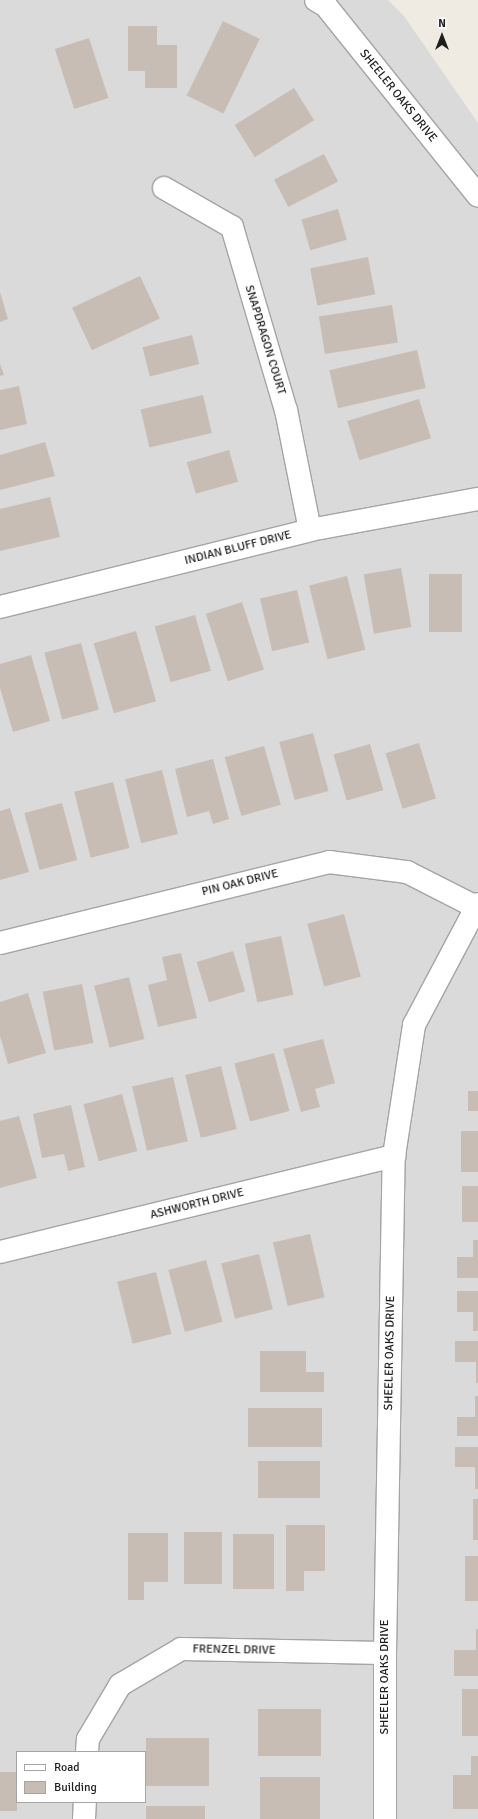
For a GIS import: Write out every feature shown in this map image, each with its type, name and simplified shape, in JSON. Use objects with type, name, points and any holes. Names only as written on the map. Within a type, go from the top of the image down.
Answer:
[{"type":"street","name":"SHEELER OAKS DRIVE","points":[[316,0],[326,6],[478,196]]},
{"type":"street","name":"SNAPDRAGON COURT","points":[[164,188],[232,227],[286,410],[310,530]]},
{"type":"street","name":"INDIAN BLUFF DRIVE","points":[[0,607],[310,530],[478,499]]},
{"type":"street","name":"PIN OAK DRIVE","points":[[0,942],[329,862],[407,872],[477,905]]},
{"type":"street","name":"SHEELER OAKS DRIVE","points":[[385,1819],[385,1653],[394,1156],[414,1025],[477,905]]},
{"type":"street","name":"ASHWORTH DRIVE","points":[[0,1252],[394,1156]]},
{"type":"street","name":"FRENZEL DRIVE","points":[[87,1751],[88,1739],[120,1685],[181,1649],[385,1653]]},
{"type":"street","points":[[84,1819],[85,1803]]},
{"type":"shaded area","points":[[0,0],[388,0],[404,16],[478,123],[478,1819],[0,1819]]},
{"type":"building","points":[[223,21],[260,39],[223,114],[187,96]]},
{"type":"building","points":[[128,26],[157,26],[157,45],[177,45],[177,88],[145,88],[145,71],[128,71]]},
{"type":"building","points":[[89,38],[108,98],[74,109],[55,49]]},
{"type":"building","points":[[294,88],[314,120],[255,157],[235,125]]},
{"type":"building","points":[[324,154],[338,182],[288,207],[274,179]]},
{"type":"building","points":[[338,209],[347,240],[310,250],[301,219]]},
{"type":"building","points":[[368,257],[375,294],[317,306],[310,268]]},
{"type":"building","points":[[140,276],[160,319],[92,350],[72,308]]},
{"type":"building","points":[[0,292],[8,319],[0,322]]},
{"type":"building","points":[[392,305],[398,343],[325,354],[319,317]]},
{"type":"building","points":[[192,335],[199,364],[150,376],[143,347]]},
{"type":"building","points":[[417,350],[426,388],[338,408],[329,370]]},
{"type":"building","points":[[0,364],[4,375],[0,376]]},
{"type":"building","points":[[19,386],[27,424],[0,430],[0,390]]},
{"type":"building","points":[[203,395],[212,433],[149,447],[141,409]]},
{"type":"building","points":[[419,399],[431,438],[359,460],[347,421]]},
{"type":"building","points":[[45,442],[55,476],[0,490],[0,455]]},
{"type":"building","points":[[229,450],[238,482],[196,494],[187,462]]},
{"type":"building","points":[[50,497],[60,537],[0,551],[0,509]]},
{"type":"building","points":[[401,568],[411,627],[374,634],[364,575]]},
{"type":"building","points":[[429,574],[462,574],[462,632],[429,632]]},
{"type":"building","points":[[347,576],[365,650],[328,659],[309,585]]},
{"type":"building","points":[[297,590],[309,643],[272,651],[260,599]]},
{"type":"building","points":[[242,602],[264,670],[228,681],[206,614]]},
{"type":"building","points":[[195,615],[211,671],[171,682],[155,627]]},
{"type":"building","points":[[136,631],[156,701],[114,713],[94,643]]},
{"type":"building","points":[[81,643],[99,710],[62,719],[44,653]]},
{"type":"building","points":[[31,655],[50,721],[13,732],[0,688],[0,664]]},
{"type":"building","points":[[313,733],[329,791],[295,800],[279,742]]},
{"type":"building","points":[[419,743],[436,798],[402,809],[386,753]]},
{"type":"building","points":[[370,744],[383,790],[347,801],[333,754]]},
{"type":"building","points":[[264,746],[281,805],[241,816],[225,757]]},
{"type":"building","points":[[213,759],[229,819],[213,824],[209,811],[187,817],[175,769]]},
{"type":"building","points":[[162,770],[178,834],[141,843],[125,779]]},
{"type":"building","points":[[113,782],[129,848],[91,858],[74,792]]},
{"type":"building","points":[[62,803],[77,860],[40,870],[24,813]]},
{"type":"building","points":[[10,808],[29,872],[0,880],[0,811]]},
{"type":"building","points":[[344,914],[361,977],[324,987],[307,924]]},
{"type":"building","points":[[281,936],[293,995],[257,1002],[245,944]]},
{"type":"building","points":[[233,951],[245,991],[209,1002],[197,962]]},
{"type":"building","points":[[181,953],[197,1018],[158,1027],[148,985],[167,980],[162,957]]},
{"type":"building","points":[[129,977],[144,1039],[110,1048],[94,986]]},
{"type":"building","points":[[82,984],[93,1043],[54,1051],[43,992]]},
{"type":"building","points":[[28,993],[46,1053],[8,1064],[0,1036],[0,1002]]},
{"type":"building","points":[[323,1039],[335,1083],[315,1089],[320,1107],[301,1112],[283,1049]]},
{"type":"building","points":[[274,1053],[290,1111],[250,1122],[234,1064]]},
{"type":"building","points":[[221,1066],[237,1129],[201,1138],[185,1075]]},
{"type":"building","points":[[173,1077],[188,1141],[147,1151],[132,1086]]},
{"type":"building","points":[[468,1091],[478,1091],[478,1111],[468,1111]]},
{"type":"building","points":[[122,1094],[137,1151],[99,1161],[83,1104]]},
{"type":"building","points":[[71,1105],[85,1167],[68,1171],[64,1154],[42,1158],[33,1114]]},
{"type":"building","points":[[19,1116],[37,1178],[0,1188],[0,1121]]},
{"type":"building","points":[[461,1131],[478,1131],[478,1172],[461,1172]]},
{"type":"building","points":[[462,1186],[478,1186],[478,1222],[462,1222]]},
{"type":"building","points":[[310,1234],[325,1297],[288,1306],[273,1243]]},
{"type":"building","points":[[473,1240],[478,1240],[478,1278],[457,1278],[457,1257],[473,1257]]},
{"type":"building","points":[[259,1254],[273,1309],[235,1319],[221,1263]]},
{"type":"building","points":[[206,1260],[223,1322],[185,1332],[168,1270]]},
{"type":"building","points":[[156,1272],[171,1334],[133,1344],[117,1282]]},
{"type":"building","points":[[457,1291],[478,1291],[478,1331],[473,1331],[473,1312],[457,1312]]},
{"type":"building","points":[[455,1341],[478,1341],[478,1383],[476,1383],[476,1362],[455,1362]]},
{"type":"building","points":[[260,1351],[306,1351],[306,1372],[324,1372],[324,1392],[260,1392]]},
{"type":"building","points":[[475,1396],[478,1396],[478,1436],[457,1436],[457,1417],[475,1417]]},
{"type":"building","points":[[248,1408],[322,1408],[322,1447],[248,1447]]},
{"type":"building","points":[[455,1447],[478,1447],[478,1489],[475,1489],[475,1467],[455,1467]]},
{"type":"building","points":[[258,1461],[320,1461],[320,1498],[258,1498]]},
{"type":"building","points":[[473,1499],[478,1499],[478,1540],[473,1540]]},
{"type":"building","points":[[286,1525],[325,1525],[325,1571],[304,1571],[304,1591],[286,1591]]},
{"type":"building","points":[[184,1532],[222,1532],[222,1584],[184,1584]]},
{"type":"building","points":[[128,1533],[168,1533],[168,1582],[144,1582],[144,1600],[128,1600]]},
{"type":"building","points":[[233,1534],[274,1534],[274,1589],[233,1589]]},
{"type":"building","points":[[465,1556],[478,1556],[478,1601],[465,1601]]},
{"type":"building","points":[[476,1629],[478,1629],[478,1676],[454,1676],[454,1650],[476,1650]]},
{"type":"building","points":[[462,1689],[478,1689],[478,1736],[462,1736]]},
{"type":"building","points":[[258,1709],[321,1709],[321,1756],[258,1756]]},
{"type":"building","points":[[146,1738],[209,1738],[209,1786],[146,1786]]},
{"type":"building","points":[[471,1756],[478,1756],[478,1809],[453,1809],[453,1775],[471,1775]]},
{"type":"building","points":[[0,1772],[16,1772],[17,1811],[0,1811]]},
{"type":"building","points":[[260,1777],[320,1777],[320,1819],[260,1819]]},
{"type":"building","points":[[146,1806],[205,1806],[205,1819],[146,1819]]}]
